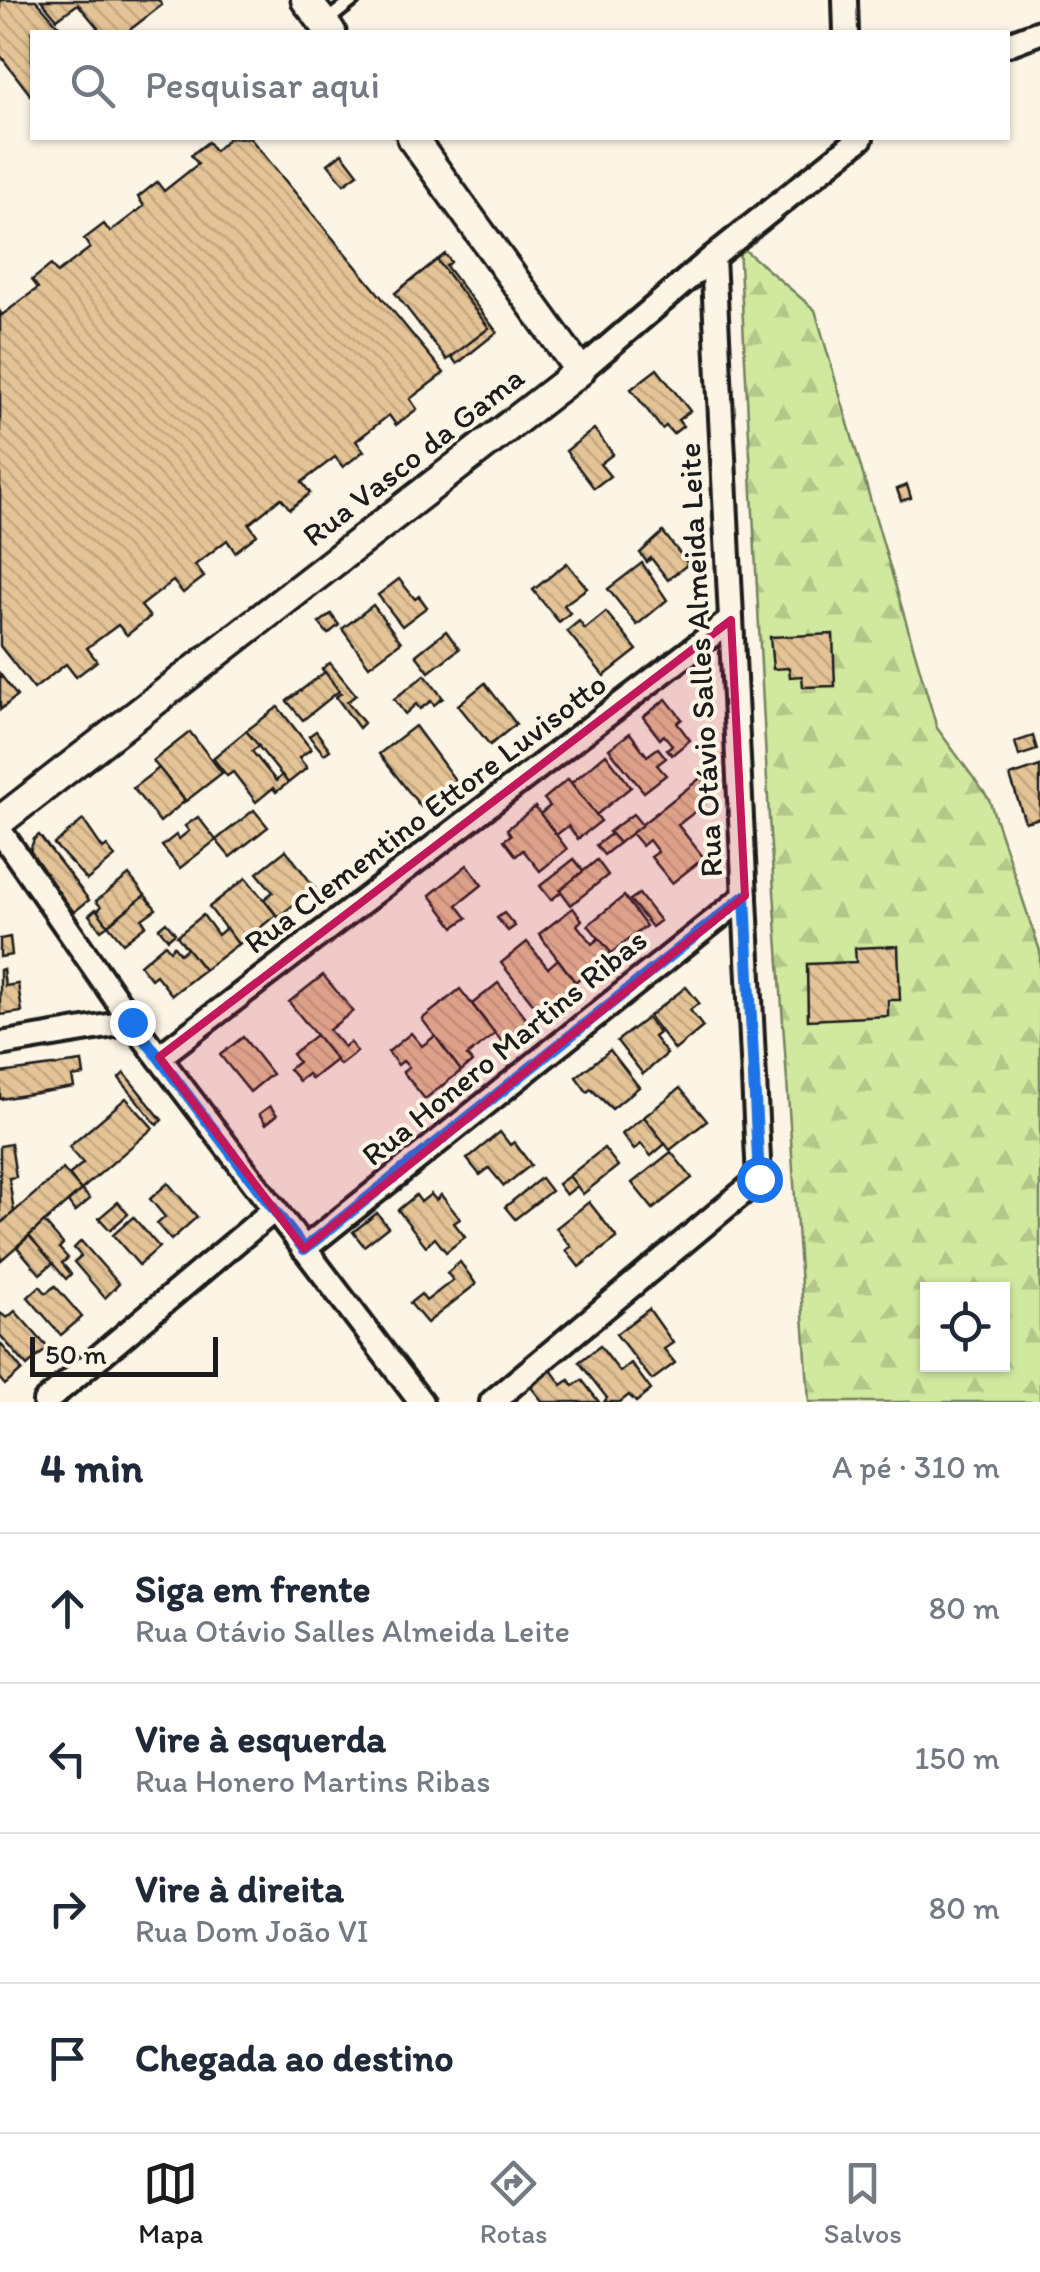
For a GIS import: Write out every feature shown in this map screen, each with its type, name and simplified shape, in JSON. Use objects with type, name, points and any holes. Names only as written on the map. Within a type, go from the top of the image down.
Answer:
[{"type":"street","points":[[306,0],[328,28]]},
{"type":"street","points":[[845,0],[847,30]]},
{"type":"street","points":[[1010,43],[1040,32]]},
{"type":"street","points":[[413,140],[580,371]]},
{"type":"street","name":"Rua Vasco da Gama","points":[[0,821],[580,371],[857,140]]},
{"type":"street","name":"Rua Otávio Salles Almeida Leite","points":[[492,1402],[759,1179],[712,257]]},
{"type":"street","name":"Rua Clementino Ettore Luvisotto","points":[[159,1057],[731,620]]},
{"type":"street","points":[[0,831],[132,1022],[420,1402]]},
{"type":"street","name":"Rua Honero Martins Ribas","points":[[304,1249],[745,896]]},
{"type":"street","points":[[0,1044],[132,1022]]},
{"type":"street","points":[[45,1402],[275,1209]]},
{"type":"lane","points":[[328,28],[353,0]]},
{"type":"highlighted area","points":[[731,620],[745,896],[304,1249],[159,1057]]},
{"type":"green space","points":[[739,245],[815,310],[937,728],[989,799],[1040,951],[1040,1402],[809,1402],[769,818]]},
{"type":"building","points":[[0,0],[36,0],[62,30],[30,30],[30,94],[0,55]]},
{"type":"building","points":[[41,0],[158,0],[162,5],[130,30],[95,30],[98,28],[78,4],[57,19]]},
{"type":"building","points":[[227,140],[252,140],[444,373],[410,399],[417,409],[396,425],[389,415],[356,441],[364,451],[343,467],[335,457],[302,482],[310,493],[290,509],[281,498],[249,524],[257,535],[235,552],[227,540],[195,565],[204,577],[183,593],[173,581],[141,606],[150,617],[127,635],[118,625],[87,648],[97,661],[76,677],[66,664],[34,689],[0,646],[0,312],[2,315],[38,288],[32,280],[51,265],[57,273],[90,248],[84,239],[104,224],[110,232],[144,206],[138,197],[157,182],[164,191],[198,164],[191,155],[208,142],[215,151]]},
{"type":"building","points":[[342,153],[358,174],[344,184],[328,164]]},
{"type":"building","points":[[445,254],[451,262],[446,266],[497,332],[457,364],[399,290]]},
{"type":"building","points":[[437,260],[489,328],[447,360],[395,293]]},
{"type":"building","points":[[657,369],[690,411],[678,420],[683,426],[673,434],[666,426],[662,429],[631,389]]},
{"type":"building","points":[[594,429],[613,454],[600,464],[610,476],[594,488],[566,451]]},
{"type":"building","points":[[907,485],[911,498],[901,501],[897,489]]},
{"type":"building","points":[[663,532],[688,564],[668,580],[651,558],[647,562],[640,553]]},
{"type":"building","points":[[567,563],[587,588],[564,605],[570,613],[559,622],[533,590]]},
{"type":"building","points":[[642,563],[667,600],[637,625],[608,589]]},
{"type":"building","points":[[399,579],[427,607],[402,626],[378,595]]},
{"type":"building","points":[[373,605],[401,642],[369,666],[342,629]]},
{"type":"building","points":[[606,612],[637,650],[604,676],[567,631],[579,621],[585,629]]},
{"type":"building","points":[[331,614],[339,625],[328,634],[319,623]]},
{"type":"building","points":[[446,631],[459,649],[429,672],[416,655]]},
{"type":"building","points":[[833,634],[835,686],[803,687],[802,676],[790,677],[789,668],[773,669],[770,637]]},
{"type":"building","points":[[330,663],[356,695],[347,702],[364,723],[359,728],[336,697],[341,693],[322,669]]},
{"type":"building","points":[[325,672],[339,691],[303,720],[287,701]]},
{"type":"building","points":[[0,674],[17,696],[0,710]]},
{"type":"building","points":[[425,675],[443,698],[420,709],[416,704],[405,714],[394,699]]},
{"type":"building","points":[[485,683],[516,724],[490,745],[458,705]]},
{"type":"building","points":[[666,699],[682,719],[677,723],[690,740],[672,755],[667,749],[672,745],[664,735],[660,739],[643,717]]},
{"type":"building","points":[[278,707],[311,749],[299,758],[307,768],[288,783],[246,731]]},
{"type":"building","points":[[415,726],[455,780],[421,807],[379,754]]},
{"type":"building","points":[[246,731],[259,746],[252,751],[276,781],[282,775],[288,783],[276,792],[273,788],[256,802],[233,772],[227,776],[213,758]]},
{"type":"building","points":[[316,731],[330,750],[324,754],[309,736]]},
{"type":"building","points":[[190,732],[222,773],[186,801],[153,761]]},
{"type":"building","points":[[630,733],[647,756],[658,748],[666,758],[657,765],[666,775],[644,792],[609,749]]},
{"type":"building","points":[[1033,736],[1037,750],[1019,756],[1015,742]]},
{"type":"building","points":[[606,754],[631,787],[596,815],[571,783]]},
{"type":"building","points":[[1040,766],[1040,818],[1025,822],[1010,776]]},
{"type":"building","points":[[159,768],[185,801],[160,822],[133,788]]},
{"type":"building","points":[[703,776],[705,804],[678,825],[704,858],[672,883],[651,857],[658,852],[649,840],[642,846],[631,833]]},
{"type":"building","points":[[568,779],[601,821],[578,839],[568,826],[556,835],[540,814],[550,806],[544,799]]},
{"type":"building","points":[[535,807],[567,849],[540,871],[523,850],[516,856],[504,840],[511,835],[507,829]]},
{"type":"building","points":[[254,810],[268,827],[230,857],[216,840]]},
{"type":"building","points":[[633,814],[642,825],[619,843],[609,832]]},
{"type":"building","points":[[198,817],[216,840],[180,868],[162,846],[189,831],[185,826]]},
{"type":"building","points":[[83,820],[103,849],[107,846],[115,857],[87,880],[54,844]]},
{"type":"building","points":[[611,834],[619,843],[604,855],[596,845]]},
{"type":"building","points":[[39,835],[89,900],[74,912],[29,854]]},
{"type":"building","points":[[286,850],[315,888],[278,917],[264,899],[273,892],[257,873]]},
{"type":"building","points":[[574,859],[585,873],[551,900],[540,886]]},
{"type":"building","points":[[597,860],[608,875],[571,905],[560,890]]},
{"type":"building","points":[[467,865],[482,885],[457,905],[467,918],[454,927],[430,895]]},
{"type":"building","points":[[129,875],[145,895],[108,925],[97,911],[101,907],[96,901]]},
{"type":"building","points":[[246,878],[276,915],[238,945],[209,907]]},
{"type":"building","points":[[639,894],[660,921],[652,927],[630,900]]},
{"type":"building","points":[[145,895],[156,909],[142,919],[146,925],[123,943],[108,925]]},
{"type":"building","points":[[624,896],[646,926],[611,953],[588,925]]},
{"type":"building","points":[[573,908],[582,920],[577,925],[592,944],[599,938],[611,953],[575,982],[539,934]]},
{"type":"building","points":[[96,909],[108,925],[101,930],[89,915]]},
{"type":"building","points":[[504,913],[515,926],[508,931],[497,918]]},
{"type":"building","points":[[203,915],[218,935],[226,928],[238,944],[204,970],[177,936]]},
{"type":"building","points":[[166,922],[175,933],[168,939],[159,928]]},
{"type":"building","points":[[10,937],[12,955],[0,957],[0,939]]},
{"type":"building","points":[[527,942],[548,968],[558,959],[575,982],[539,1011],[501,963]]},
{"type":"building","points":[[165,944],[170,950],[174,946],[180,954],[187,948],[204,970],[172,995],[156,975],[151,979],[140,965]]},
{"type":"building","points":[[898,946],[900,1000],[888,1000],[888,1016],[808,1020],[807,964],[856,962],[855,948]]},
{"type":"building","points":[[3,969],[5,986],[18,984],[22,1012],[0,1015]]},
{"type":"building","points":[[323,975],[353,1011],[329,1030],[344,1047],[350,1042],[357,1052],[340,1065],[289,1002]]},
{"type":"building","points":[[498,983],[528,1021],[502,1042],[472,1004]]},
{"type":"building","points":[[686,987],[699,1003],[690,1010],[703,1027],[675,1050],[649,1016]]},
{"type":"building","points":[[460,989],[495,1034],[467,1056],[472,1062],[461,1071],[422,1019]]},
{"type":"building","points":[[647,1018],[659,1033],[654,1037],[667,1054],[643,1074],[617,1041]]},
{"type":"building","points":[[411,1033],[422,1046],[435,1036],[461,1071],[425,1099],[403,1072],[409,1067],[403,1061],[398,1065],[388,1052]]},
{"type":"building","points":[[316,1035],[336,1060],[312,1079],[308,1074],[299,1081],[289,1069],[298,1062],[292,1054]]},
{"type":"building","points":[[243,1037],[272,1074],[250,1092],[220,1055]]},
{"type":"building","points":[[610,1050],[639,1087],[612,1109],[591,1089],[587,1092],[576,1077]]},
{"type":"building","points":[[82,1062],[84,1075],[72,1077],[74,1087],[0,1099],[0,1073]]},
{"type":"building","points":[[124,1073],[162,1120],[157,1125],[119,1078]]},
{"type":"building","points":[[680,1088],[707,1121],[670,1150],[644,1117]]},
{"type":"building","points":[[126,1098],[153,1128],[81,1190],[69,1175],[83,1163],[69,1147]]},
{"type":"building","points":[[270,1106],[277,1115],[266,1124],[259,1114]]},
{"type":"building","points":[[644,1117],[665,1144],[651,1156],[641,1144],[634,1150],[622,1134]]},
{"type":"building","points":[[500,1132],[510,1145],[514,1142],[531,1165],[504,1186],[489,1168],[480,1175],[467,1159]]},
{"type":"building","points":[[11,1144],[16,1177],[9,1178],[14,1212],[0,1224],[0,1146]]},
{"type":"building","points":[[604,1148],[618,1166],[583,1194],[569,1176]]},
{"type":"building","points":[[671,1152],[692,1178],[653,1209],[632,1183]]},
{"type":"building","points":[[63,1169],[81,1190],[0,1261],[0,1224]]},
{"type":"building","points":[[569,1176],[577,1186],[566,1195],[558,1184]]},
{"type":"building","points":[[541,1178],[551,1191],[515,1219],[505,1207]]},
{"type":"building","points":[[168,1183],[197,1217],[171,1240],[157,1224],[165,1217],[150,1199]]},
{"type":"building","points":[[82,1190],[90,1199],[75,1212],[68,1202]]},
{"type":"building","points":[[431,1194],[436,1200],[441,1195],[460,1219],[454,1223],[465,1237],[446,1252],[435,1238],[426,1246],[398,1210],[416,1195],[421,1202]]},
{"type":"building","points":[[118,1202],[128,1214],[110,1230],[99,1218]]},
{"type":"building","points":[[589,1202],[617,1238],[579,1267],[566,1250],[571,1247],[556,1228]]},
{"type":"building","points":[[377,1213],[388,1227],[364,1246],[353,1232]]},
{"type":"building","points":[[133,1217],[159,1247],[139,1265],[113,1235]]},
{"type":"building","points":[[44,1222],[63,1244],[59,1248],[68,1258],[62,1263],[71,1274],[66,1279],[29,1236]]},
{"type":"building","points":[[29,1236],[53,1263],[40,1274],[17,1247]]},
{"type":"building","points":[[81,1241],[119,1284],[105,1298],[74,1262],[81,1256],[74,1248]]},
{"type":"building","points":[[460,1262],[476,1284],[427,1323],[410,1303],[421,1294],[426,1301],[453,1280],[447,1273]]},
{"type":"building","points":[[40,1286],[46,1293],[55,1286],[82,1317],[61,1335],[28,1297]]},
{"type":"building","points":[[649,1309],[673,1343],[664,1349],[675,1363],[652,1380],[616,1334]]},
{"type":"building","points":[[15,1311],[48,1348],[27,1366],[0,1335],[0,1313],[7,1318]]},
{"type":"building","points":[[0,1343],[22,1370],[5,1385],[0,1379]]},
{"type":"building","points":[[600,1346],[620,1372],[631,1363],[651,1390],[636,1402],[629,1395],[620,1402],[604,1402],[607,1398],[579,1362]]},
{"type":"building","points":[[551,1370],[562,1385],[569,1380],[573,1386],[582,1380],[599,1402],[543,1402],[530,1386]]},
{"type":"route","points":[[132,1022],[304,1249],[745,896],[759,1179]]}]
